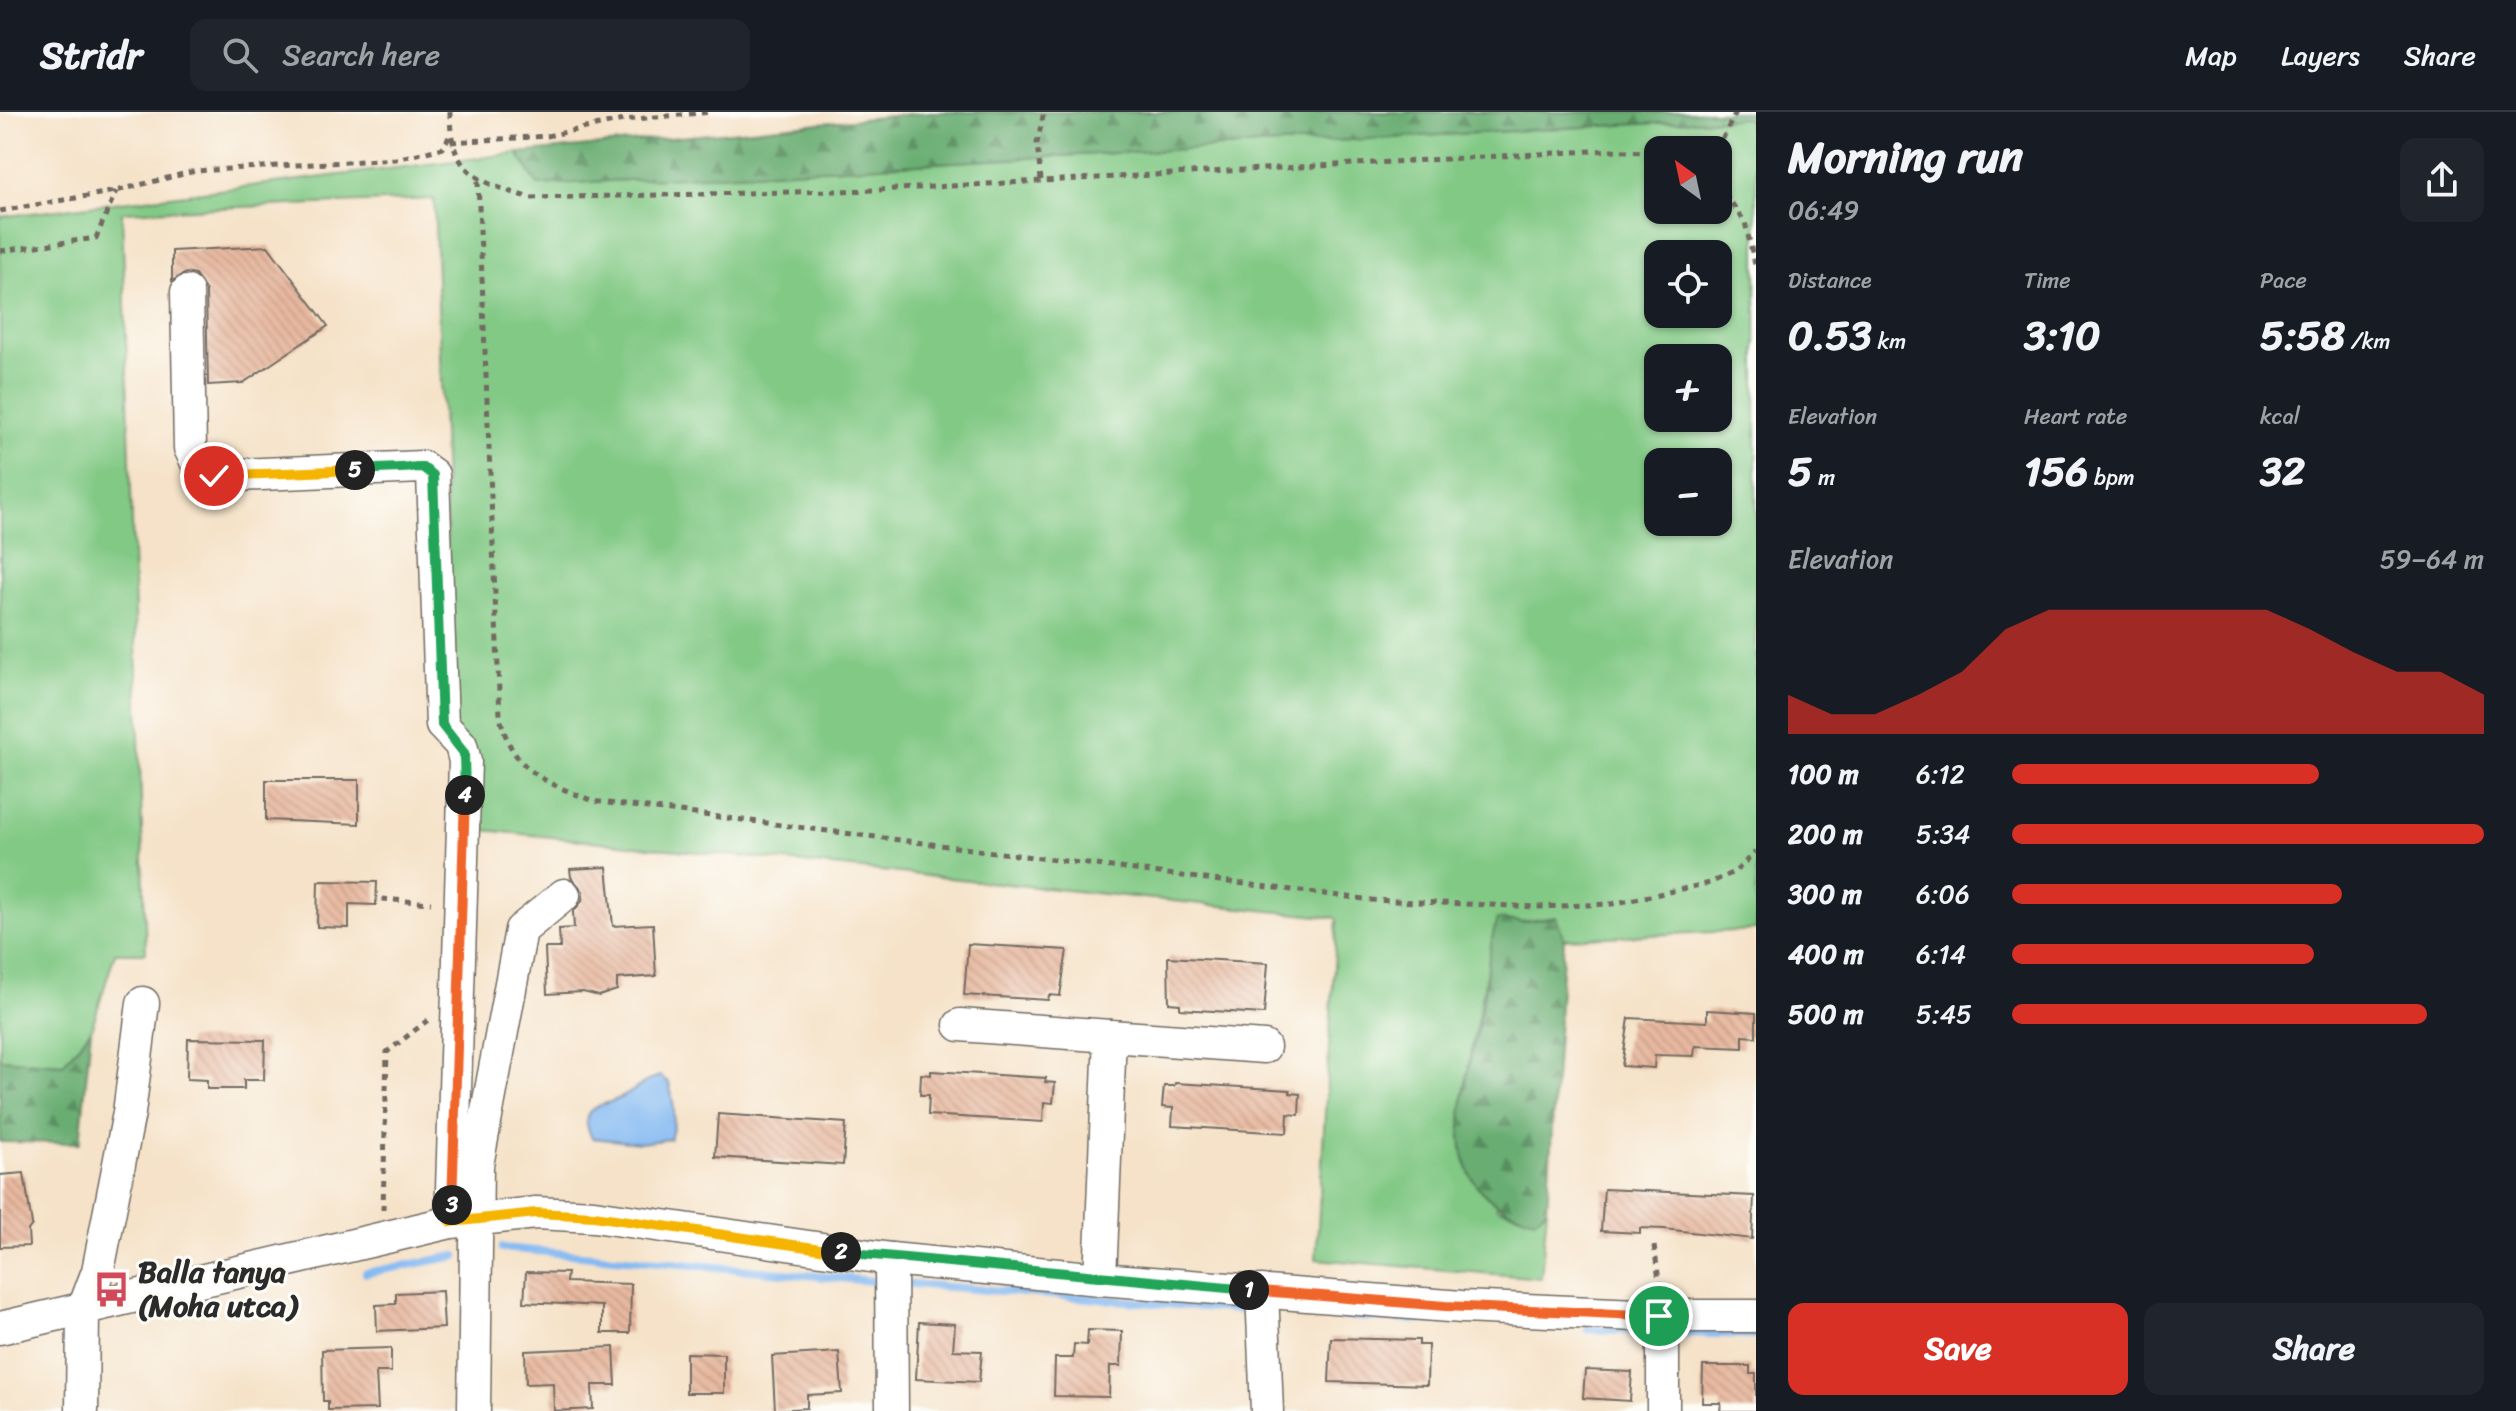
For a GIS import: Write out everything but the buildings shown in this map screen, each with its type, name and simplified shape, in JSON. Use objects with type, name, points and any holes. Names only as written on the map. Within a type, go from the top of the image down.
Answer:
[{"type":"street","points":[[187,292],[190,448],[200,469],[214,476],[422,467],[433,475],[442,725],[461,745],[465,761],[463,1221],[474,1411]]},
{"type":"street","points":[[463,1221],[477,1165],[521,930],[564,895]]},
{"type":"street","points":[[82,1411],[83,1311],[98,1271],[129,1113],[143,1003]]},
{"type":"street","points":[[960,1025],[1264,1047]]},
{"type":"street","points":[[1100,1279],[1110,1036]]},
{"type":"street","points":[[0,1328],[463,1221],[536,1213],[594,1216],[891,1259],[1100,1279],[1445,1306],[1661,1316],[1756,1316]]},
{"type":"street","points":[[891,1259],[892,1411]]},
{"type":"street","points":[[1262,1291],[1267,1411]]},
{"type":"street","points":[[1661,1316],[1663,1411]]},
{"type":"path","points":[[450,112],[450,139],[478,181],[500,716],[505,737],[515,757],[534,775],[593,801],[1371,900],[1536,907],[1612,904],[1710,883],[1736,871],[1756,851]]},
{"type":"path","points":[[450,139],[547,136],[624,120],[712,112]]},
{"type":"path","points":[[1041,180],[1037,143],[1044,112]]},
{"type":"path","points":[[1724,136],[1736,112]]},
{"type":"path","points":[[0,211],[116,191],[195,171],[396,159],[443,148],[450,139]]},
{"type":"path","points":[[478,181],[530,198],[878,190],[1611,150],[1644,152]]},
{"type":"path","points":[[0,251],[96,238],[116,191]]},
{"type":"path","points":[[1732,204],[1745,222],[1756,269]]},
{"type":"path","points":[[382,899],[442,904]]},
{"type":"path","points":[[382,1239],[387,1052],[435,1011]]},
{"type":"path","points":[[1654,1246],[1661,1316]]},
{"type":"green space","points":[[931,112],[1756,112],[1756,164],[1747,118],[538,185],[518,153]]},
{"type":"green space","points":[[1747,118],[1756,164],[1756,930],[1564,939],[1556,917],[1521,922],[1497,920],[1468,1067],[1497,1208],[1536,1219],[1547,1209],[1541,1278],[1316,1259],[1337,918],[474,829],[454,722],[434,199],[122,212],[146,953],[115,953],[91,1030],[63,1064],[0,1059],[0,217],[518,153],[538,185]]},
{"type":"green space","points":[[1556,917],[1564,939],[1547,1209],[1536,1219],[1502,1207],[1479,1189],[1466,1166],[1461,1139],[1462,1109],[1497,919],[1521,922]]},
{"type":"green space","points":[[91,1030],[80,1143],[0,1142],[0,1059],[63,1064]]},
{"type":"water","points":[[660,1076],[669,1083],[673,1104],[674,1125],[670,1139],[640,1143],[592,1138],[588,1113]]},
{"type":"waterway","points":[[502,1248],[873,1281]]},
{"type":"waterway","points":[[366,1273],[456,1256]]},
{"type":"waterway","points":[[911,1284],[1242,1310]]},
{"type":"waterway","points":[[1296,1314],[1439,1321]]},
{"type":"waterway","points":[[1588,1329],[1638,1331]]},
{"type":"waterway","points":[[1687,1333],[1756,1335]]},
{"type":"place","name":"Balla tanya (Moha utca)","points":[[112,1289]]},
{"type":"route","points":[[214,476],[422,467],[433,475],[442,725],[461,745],[465,761],[462,948],[451,1222],[536,1213],[594,1216],[891,1259],[1100,1279],[1445,1306],[1659,1316]]}]
